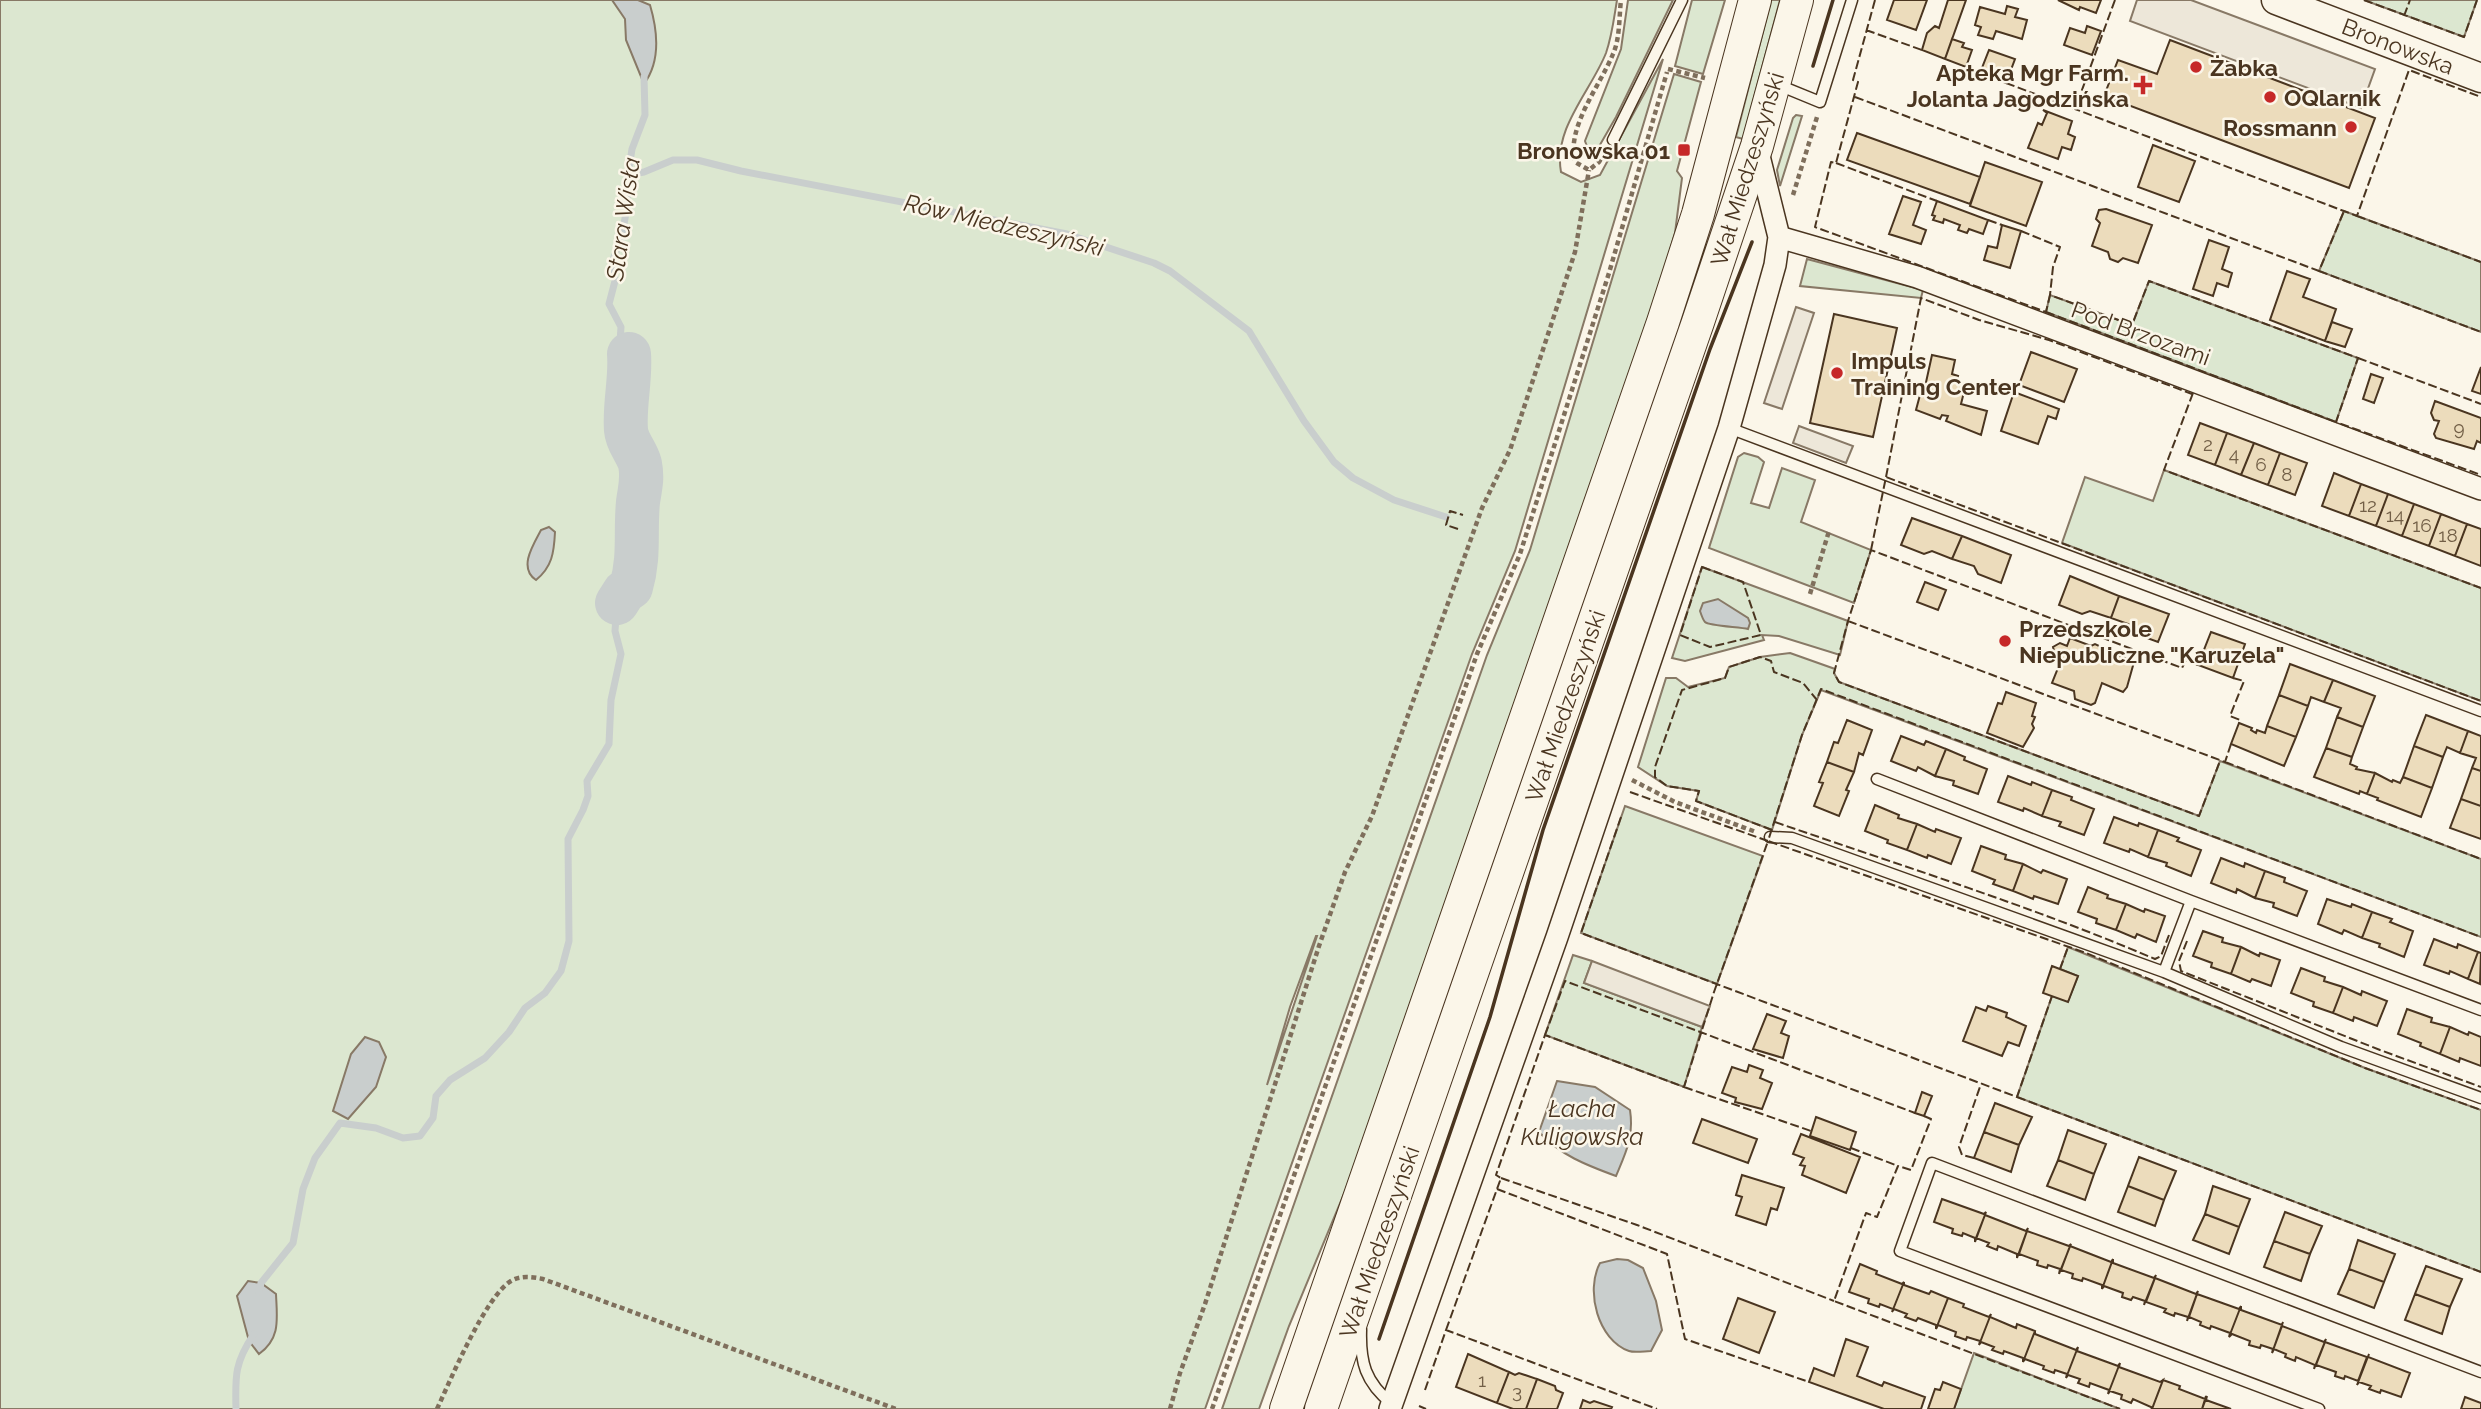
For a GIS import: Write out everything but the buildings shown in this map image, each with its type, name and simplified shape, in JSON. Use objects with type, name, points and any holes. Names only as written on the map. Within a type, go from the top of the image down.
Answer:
[{"type":"main road","name":"Wał Miedzeszyński","points":[[1286,1409],[1667,310],[1698,214],[1755,0]]},
{"type":"main road","name":"Wał Miedzeszyński","points":[[1321,1409],[1757,146],[1797,0]]},
{"type":"street","name":"Bronowska","points":[[2276,0],[2481,78]]},
{"type":"street","points":[[1397,1407],[1729,428],[1775,265],[1779,237],[1757,146]]},
{"type":"street","name":"Pod Brzozami","points":[[1779,237],[1917,277],[2481,489]]},
{"type":"lane","points":[[1613,139],[1682,0]]},
{"type":"lane","points":[[1775,84],[1820,102],[1852,0]]},
{"type":"lane","points":[[1729,428],[2481,711]]},
{"type":"lane","points":[[1877,779],[2481,1010]]},
{"type":"lane","points":[[1770,837],[1791,838],[2164,972],[2341,1047],[2481,1098]]},
{"type":"lane","points":[[2164,972],[2191,901]]},
{"type":"lane","points":[[2319,1409],[1900,1251],[1932,1163],[2481,1372]]},
{"type":"lane","points":[[1361,1295],[1360,1350],[1365,1371],[1378,1392],[1397,1407]]},
{"type":"path","points":[[1589,170],[1575,162],[1573,144],[1591,98],[1614,52],[1621,0]]},
{"type":"path","points":[[1212,1409],[1477,654],[1520,554],[1609,273],[1671,57]]},
{"type":"path","points":[[1668,69],[1705,78]]},
{"type":"path","points":[[1792,197],[1820,102]]},
{"type":"path","points":[[1170,1409],[1345,872],[1372,816],[1477,519],[1510,450],[1575,252],[1589,170],[1599,162],[1613,139]]},
{"type":"path","points":[[1810,594],[1829,531]]},
{"type":"path","points":[[1612,772],[1675,802],[1770,837]]},
{"type":"path","points":[[437,1409],[463,1354],[501,1290],[513,1280],[526,1276],[543,1279],[896,1409]]},
{"type":"green space","points":[[0,0],[1617,0],[1606,53],[1575,110],[1563,140],[1561,172],[1581,182],[1600,175],[1663,59],[1515,551],[1472,654],[1205,1409],[0,1409]],"holes":[[[1317,936],[1267,1085],[1290,1007]]]},
{"type":"green space","points":[[1628,0],[1673,0],[1616,117],[1597,150],[1588,149],[1585,141],[1621,49]]},
{"type":"green space","points":[[1692,0],[1725,0],[1703,74],[1675,66]]},
{"type":"green space","points":[[1771,0],[1780,0],[1743,139],[1736,137]]},
{"type":"green space","points":[[2364,0],[2477,0],[2464,37]]},
{"type":"green space","points":[[1674,74],[1701,82],[1677,171],[1682,178],[1675,233],[1661,281],[1346,1189],[1289,1326],[1259,1409],[1222,1409],[1487,655],[1530,550]]},
{"type":"green space","points":[[1796,115],[1802,116],[1780,186],[1777,170]]},
{"type":"green space","points":[[2344,211],[2481,262],[2481,332],[2319,271]]},
{"type":"green space","points":[[1807,259],[1923,290],[1921,298],[1800,286]]},
{"type":"green space","points":[[2149,281],[2358,358],[2336,422],[2046,312],[2050,295],[2132,325]]},
{"type":"green space","points":[[1744,453],[1764,462],[1751,503],[1769,508],[1782,468],[1815,480],[1801,522],[1871,550],[1854,603],[1709,548],[1738,457]]},
{"type":"green space","points":[[2164,470],[2481,588],[2481,701],[2062,543],[2085,477],[2153,501]]},
{"type":"green space","points":[[1702,567],[1848,621],[1840,655],[1779,636],[1762,635],[1764,640],[1685,661],[1672,658]]},
{"type":"green space","points":[[1790,653],[1835,669],[1834,673],[1839,682],[2199,816],[2220,761],[2481,859],[2481,937],[1821,690],[1802,735],[1772,830],[1696,801],[1699,791],[1667,786],[1638,767],[1666,678],[1676,678],[1688,687],[1725,678],[1729,667],[1760,657]]},
{"type":"green space","points":[[1625,806],[1763,856],[1717,984],[1581,933]]},
{"type":"green space","points":[[2068,947],[2365,1068],[2481,1110],[2481,1272],[2017,1097],[2052,996],[2068,1001],[2078,976],[2060,969]]},
{"type":"green space","points":[[1573,955],[1592,961],[1584,983],[1702,1027],[1684,1087],[1545,1035]]},
{"type":"green space","points":[[1974,1353],[2120,1409],[1954,1409]]},
{"type":"shaded area","points":[[2137,0],[2191,0],[2375,69],[2361,108],[2130,21]]},
{"type":"shaded area","points":[[1796,307],[1814,313],[1782,409],[1764,403]]},
{"type":"shaded area","points":[[1799,426],[1853,446],[1846,463],[1793,443]]},
{"type":"shaded area","points":[[1592,961],[1710,1006],[1702,1027],[1584,983]]},
{"type":"water","points":[[612,0],[638,0],[650,5],[656,46],[653,66],[644,84],[626,40],[625,19]]},
{"type":"water","points":[[549,527],[555,532],[553,553],[546,570],[536,580],[528,569],[529,556],[541,530]]},
{"type":"water","points":[[1718,599],[1748,618],[1748,629],[1705,622],[1700,611],[1703,603]]},
{"type":"water","points":[[365,1037],[379,1042],[386,1057],[376,1087],[348,1119],[333,1111],[351,1054]]},
{"type":"water","name":"Łacha Kuligowska","points":[[1557,1081],[1595,1087],[1630,1110],[1630,1136],[1616,1176],[1565,1153],[1539,1132]]},
{"type":"water","points":[[1617,1259],[1628,1260],[1643,1268],[1656,1301],[1662,1330],[1651,1351],[1631,1352],[1618,1345],[1609,1337],[1597,1313],[1594,1287],[1600,1263]]},
{"type":"water","points":[[248,1281],[261,1283],[276,1294],[277,1320],[274,1335],[259,1354],[249,1341],[237,1296]]},
{"type":"waterway","name":"Stara Wisła","points":[[629,354],[620,342],[621,327],[609,304],[615,281],[612,262],[621,239],[627,208],[632,149],[645,115],[644,77]]},
{"type":"waterway","name":"Rów Miedzeszyński","points":[[628,175],[644,172],[673,160],[697,160],[741,171],[1067,234],[1154,263],[1170,271],[1249,331],[1304,421],[1334,462],[1353,478],[1394,500],[1446,517]]},
{"type":"waterway","name":"Stara Wisła","points":[[617,603],[631,587],[634,576],[641,479],[640,464],[626,430],[629,354]]},
{"type":"waterway","name":"Stara Wisła","points":[[259,1292],[261,1283],[293,1243],[303,1189],[315,1158],[340,1123],[376,1128],[403,1138],[420,1136],[433,1118],[436,1096],[450,1080],[485,1058],[509,1032],[525,1008],[545,993],[561,971],[569,941],[568,839],[588,796],[587,781],[609,744],[611,700],[621,654],[615,631],[617,603]]},
{"type":"waterway","name":"Stara Wisła","points":[[236,1409],[237,1369],[254,1334]]},
{"type":"fence","points":[[1875,0],[1853,80],[1858,82],[1836,163],[1831,162],[1815,227],[2046,312],[2050,295],[2132,325],[2149,281],[2358,358],[2336,422],[2481,475]]},
{"type":"fence","points":[[2115,0],[2075,109],[2357,216],[2409,70],[2481,97]]},
{"type":"fence","points":[[2364,0],[2464,37],[2477,0]]},
{"type":"fence","points":[[2404,16],[2410,0]]},
{"type":"fence","points":[[1866,30],[1922,50]]},
{"type":"fence","points":[[1966,67],[1980,73]]},
{"type":"fence","points":[[2006,83],[2075,109]]},
{"type":"fence","points":[[1855,97],[2319,271],[2344,211]]},
{"type":"fence","points":[[1836,163],[1937,201]]},
{"type":"fence","points":[[2357,216],[2481,262]]},
{"type":"fence","points":[[1988,220],[2002,225]]},
{"type":"fence","points":[[2021,231],[2060,247],[2053,267],[2050,295]]},
{"type":"fence","points":[[2319,271],[2481,332]]},
{"type":"fence","points":[[1886,477],[1921,298],[1979,320],[2049,340],[2192,394]]},
{"type":"fence","points":[[2046,312],[2336,422]]},
{"type":"fence","points":[[2358,358],[2481,404]]},
{"type":"fence","points":[[2193,393],[2164,470],[2481,588]]},
{"type":"fence","points":[[1871,550],[1886,477],[2481,701]]},
{"type":"fence","points":[[1458,529],[1446,525],[1450,511],[1463,515]]},
{"type":"fence","points":[[2198,665],[2186,660],[2182,668],[1871,550],[1834,673],[1839,682],[2199,816],[2220,761]]},
{"type":"fence","points":[[1702,567],[1743,582],[1761,635],[1710,647],[1680,635],[1702,567]]},
{"type":"fence","points":[[1848,621],[2225,762],[2231,744]]},
{"type":"fence","points":[[1772,830],[1696,801],[1699,791],[1667,786],[1655,777],[1655,767],[1682,690],[1725,678],[1729,667],[1760,657],[1771,661],[1774,672],[1803,683],[1817,700]]},
{"type":"fence","points":[[2233,678],[2244,681],[2230,716],[2240,720],[2239,723]]},
{"type":"fence","points":[[1630,792],[1768,841],[1802,735],[1821,689],[2481,937]]},
{"type":"fence","points":[[2225,762],[2481,859]]},
{"type":"fence","points":[[1621,817],[1581,933],[2017,1097],[2052,996]]},
{"type":"fence","points":[[1775,822],[2014,904],[2155,959],[2161,956],[2169,935]]},
{"type":"fence","points":[[1446,1330],[1501,1178],[1496,1175],[1545,1035],[1684,1087],[1714,992],[1768,841],[2086,953],[2365,1068],[2481,1110]]},
{"type":"fence","points":[[2187,941],[2179,961],[2181,971],[2481,1087]]},
{"type":"fence","points":[[2060,969],[2068,947]]},
{"type":"fence","points":[[1545,1035],[1565,981],[1915,1113]]},
{"type":"fence","points":[[1974,1158],[1962,1155],[1959,1147],[1981,1084]]},
{"type":"fence","points":[[1684,1087],[1811,1131]]},
{"type":"fence","points":[[2017,1097],[2481,1272]]},
{"type":"fence","points":[[1924,1116],[1931,1119],[1911,1170],[1898,1166],[1877,1217],[1866,1213],[1834,1301],[2120,1409]]},
{"type":"fence","points":[[1851,1148],[1898,1166]]},
{"type":"fence","points":[[1501,1178],[1637,1225],[1834,1301]]},
{"type":"fence","points":[[1497,1189],[1667,1254],[1685,1339],[1809,1382]]},
{"type":"fence","points":[[1425,1390],[1446,1330],[1657,1409]]},
{"type":"fence","points":[[1419,1406],[1426,1409]]},
{"type":"wall","points":[[1813,66],[1833,0]]},
{"type":"wall","points":[[1379,1339],[1490,1017],[1543,830],[1710,349],[1752,242]]},
{"type":"place","name":"Żabka","points":[[2196,67]]},
{"type":"place","name":"Apteka Mgr Farm. Jolanta Jagodzińska","points":[[2143,85]]},
{"type":"place","name":"OQlarnik","points":[[2270,97]]},
{"type":"place","name":"Rossmann","points":[[2351,127]]},
{"type":"place","name":"Bronowska 01","points":[[1684,150]]},
{"type":"place","name":"Impuls Training Center","points":[[1837,373]]},
{"type":"place","name":"Przedszkole Niepubliczne \"Karuzela\"","points":[[2005,641]]}]
